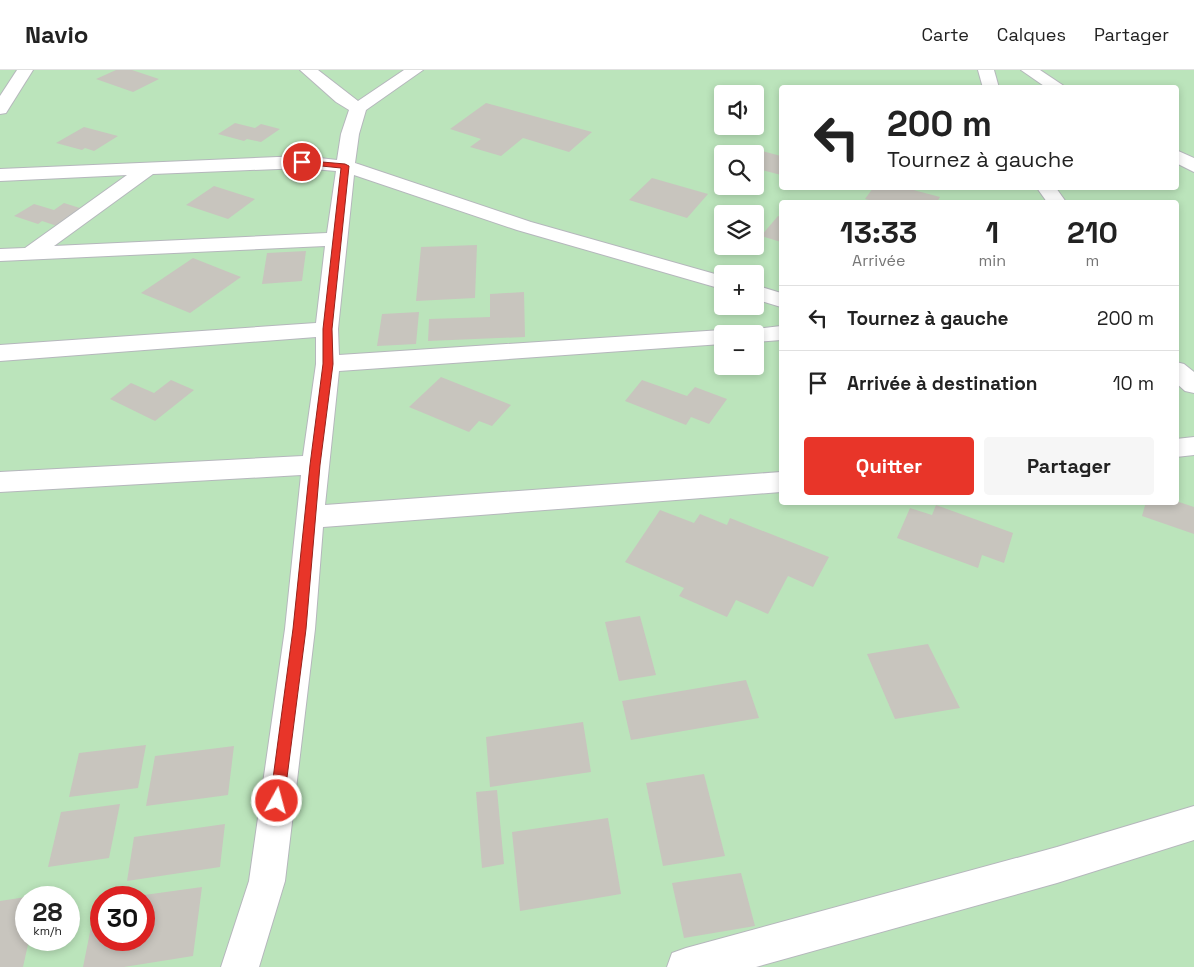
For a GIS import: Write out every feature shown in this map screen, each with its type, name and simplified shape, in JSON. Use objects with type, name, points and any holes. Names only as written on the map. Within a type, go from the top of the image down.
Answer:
[{"type":"street","points":[[0,109],[25,70]]},
{"type":"street","points":[[308,70],[342,98],[358,108]]},
{"type":"street","points":[[240,967],[267,881],[300,629],[315,465],[328,364],[327,329],[336,239],[350,134],[358,108],[415,70]]},
{"type":"street","points":[[986,70],[990,85]]},
{"type":"street","points":[[1029,70],[1054,85]]},
{"type":"street","points":[[1179,157],[1194,166]]},
{"type":"street","points":[[0,175],[302,162],[345,166],[524,226],[714,281]]},
{"type":"street","points":[[31,253],[148,169]]},
{"type":"street","points":[[0,255],[336,239]]},
{"type":"street","points":[[764,295],[779,299]]},
{"type":"street","points":[[0,353],[327,329]]},
{"type":"street","points":[[764,334],[779,333]]},
{"type":"street","points":[[328,364],[714,338]]},
{"type":"street","points":[[1179,372],[1194,385]]},
{"type":"street","points":[[1179,448],[1194,446]]},
{"type":"street","points":[[0,482],[315,465]]},
{"type":"street","points":[[310,517],[779,482]]},
{"type":"street","points":[[686,967],[1057,865],[1194,823]]},
{"type":"green space","points":[[0,70],[1194,70],[1194,967],[0,967]]},
{"type":"building","points":[[116,70],[132,70],[159,79],[133,92],[96,79]]},
{"type":"building","points":[[486,103],[592,132],[569,152],[523,138],[501,156],[470,147],[481,139],[450,129]]},
{"type":"building","points":[[235,123],[255,128],[261,124],[280,129],[261,142],[247,139],[244,141],[218,134]]},
{"type":"building","points":[[84,127],[118,136],[94,151],[56,143]]},
{"type":"building","points":[[764,152],[779,155],[779,174],[764,170]]},
{"type":"building","points":[[652,178],[708,194],[687,218],[629,200]]},
{"type":"building","points":[[214,186],[255,199],[228,219],[186,205]]},
{"type":"building","points":[[872,190],[914,190],[940,197],[938,200],[865,199]]},
{"type":"building","points":[[64,203],[83,209],[57,226],[42,221],[38,224],[14,216],[34,204],[54,210]]},
{"type":"building","points":[[778,216],[779,216],[779,241],[764,237],[764,232]]},
{"type":"building","points":[[477,245],[475,298],[416,301],[421,247]]},
{"type":"building","points":[[306,251],[302,281],[262,284],[267,253]]},
{"type":"building","points":[[193,258],[241,277],[190,313],[141,293]]},
{"type":"building","points":[[524,292],[525,337],[428,341],[429,319],[490,317],[490,294]]},
{"type":"building","points":[[419,312],[416,344],[377,346],[382,314]]},
{"type":"building","points":[[441,377],[511,405],[492,426],[479,421],[469,432],[409,407]]},
{"type":"building","points":[[171,380],[194,390],[155,421],[110,399],[131,383],[154,393]]},
{"type":"building","points":[[642,380],[687,396],[695,387],[727,399],[709,424],[691,417],[686,425],[625,401]]},
{"type":"building","points":[[1179,502],[1194,507],[1194,534],[1142,516],[1145,505],[1179,505]]},
{"type":"building","points":[[936,505],[1013,533],[1004,563],[982,555],[978,568],[897,538],[910,508],[932,515]]},
{"type":"building","points":[[660,510],[694,523],[700,514],[727,525],[730,518],[829,557],[813,587],[788,576],[768,614],[736,600],[727,617],[679,596],[684,588],[625,562]]},
{"type":"building","points":[[640,616],[656,675],[619,681],[605,622]]},
{"type":"building","points":[[928,644],[960,708],[895,719],[867,654]]},
{"type":"building","points":[[746,680],[759,718],[631,740],[622,701]]},
{"type":"building","points":[[583,722],[591,772],[490,787],[486,737]]},
{"type":"building","points":[[146,745],[138,788],[69,797],[79,753]]},
{"type":"building","points":[[234,746],[228,795],[146,806],[155,756]]},
{"type":"building","points":[[704,774],[725,856],[663,866],[646,783]]},
{"type":"building","points":[[497,790],[504,864],[482,868],[476,792]]},
{"type":"building","points":[[120,804],[109,858],[48,867],[61,812]]},
{"type":"building","points":[[608,818],[621,894],[520,911],[512,832]]},
{"type":"building","points":[[225,824],[220,867],[127,881],[134,837]]},
{"type":"building","points":[[741,873],[755,926],[684,938],[672,883]]},
{"type":"building","points":[[202,887],[193,956],[124,967],[83,967],[90,932],[90,951],[155,951],[155,894]]},
{"type":"building","points":[[15,899],[15,951],[27,951],[23,967],[0,967],[0,901]]},
{"type":"route","points":[[277,801],[300,629],[315,465],[328,364],[327,329],[345,166],[302,162]]}]
